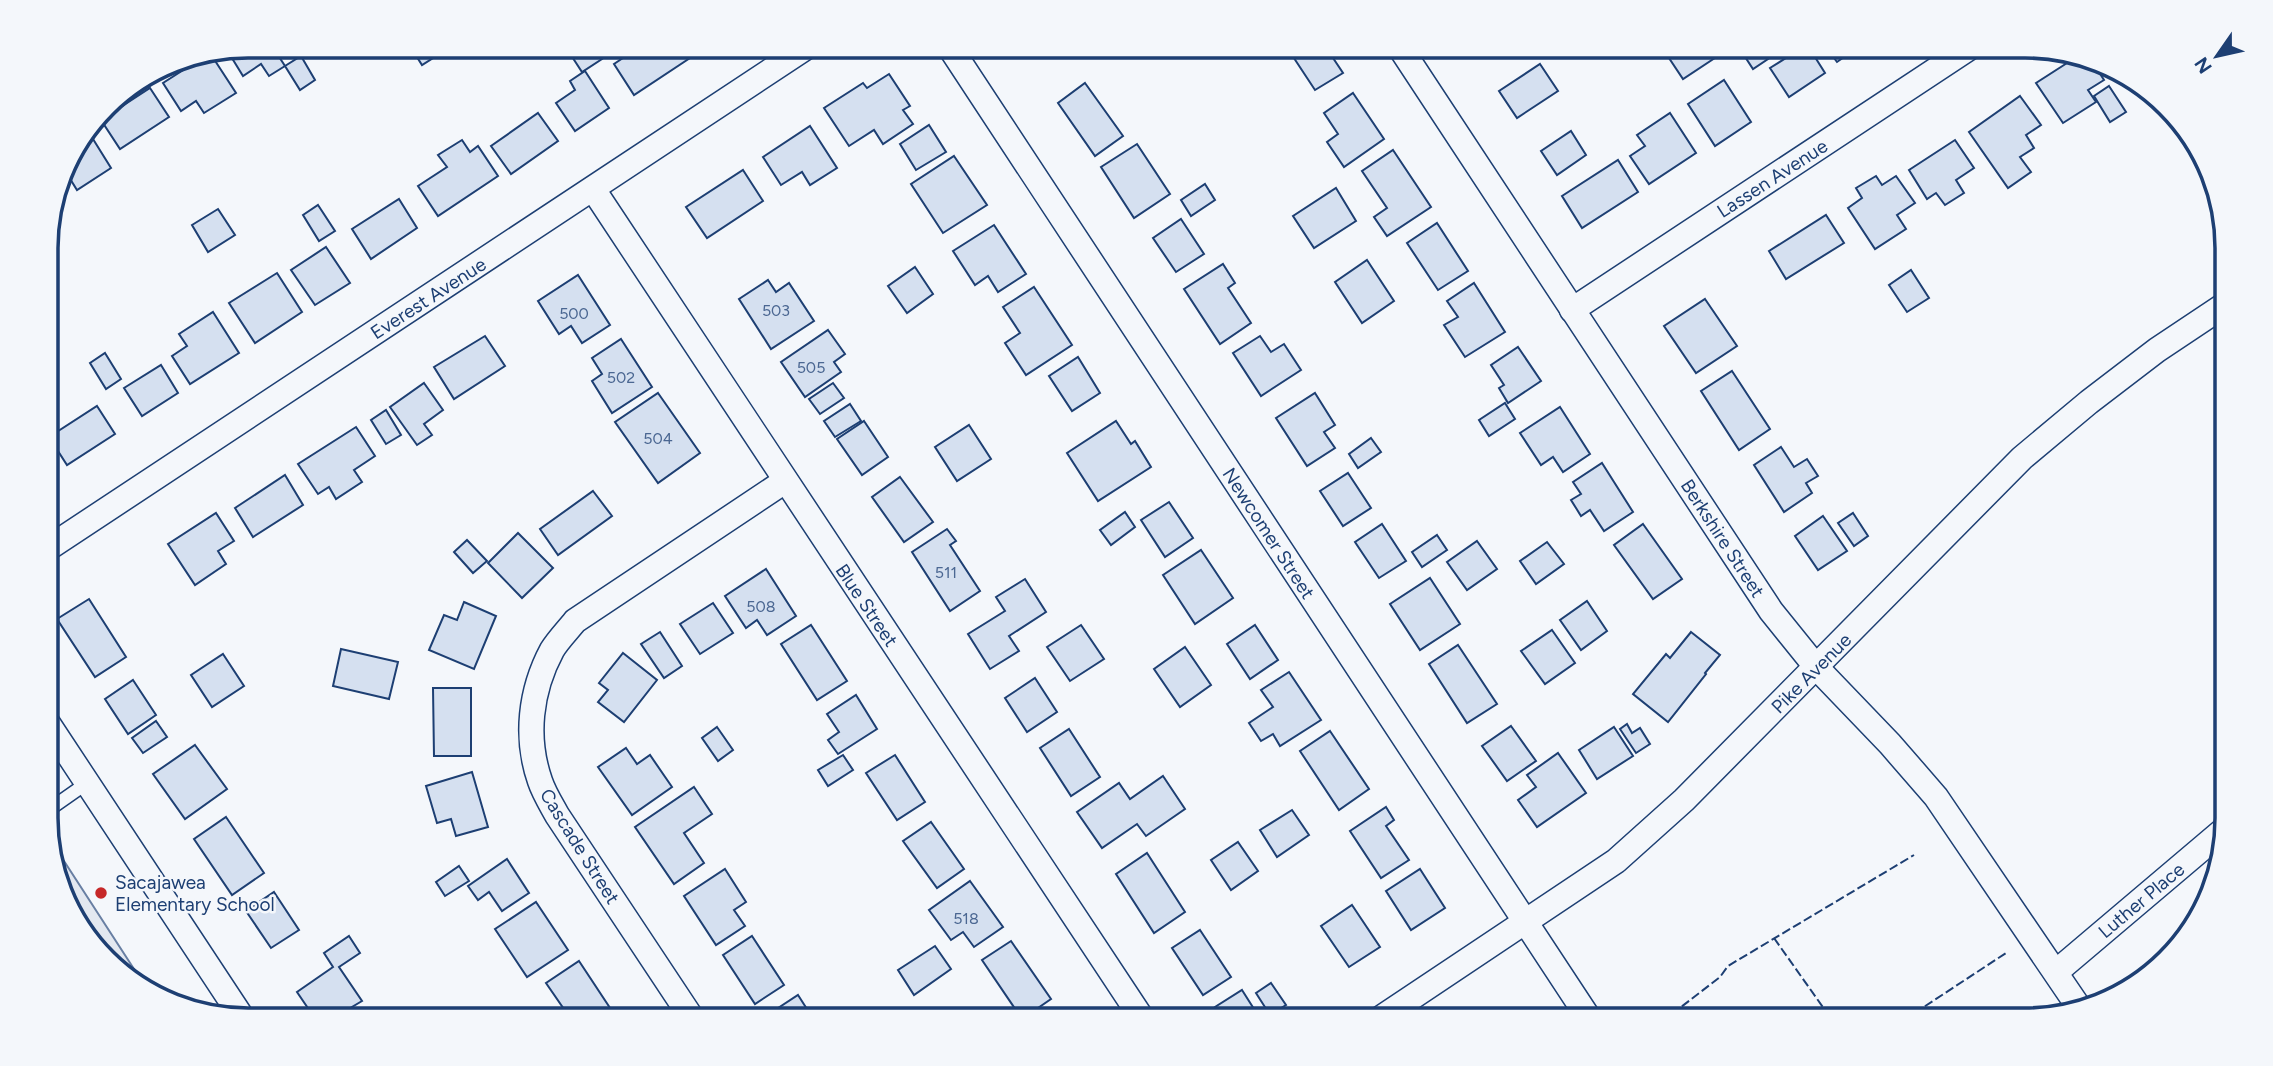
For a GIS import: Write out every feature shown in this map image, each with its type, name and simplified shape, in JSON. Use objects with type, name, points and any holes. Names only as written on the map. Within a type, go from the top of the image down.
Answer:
[{"type":"street","name":"Everest Avenue","points":[[58,541],[790,58]]},
{"type":"street","name":"Newcomer Street","points":[[957,58],[1582,1008]]},
{"type":"street","name":"Berkshire Street","points":[[1407,58],[1771,611],[1817,668],[1890,744],[1936,797],[2075,1001]]},
{"type":"street","name":"Lassen Avenue","points":[[1572,310],[1954,58]]},
{"type":"street","name":"Blue Street","points":[[593,189],[1135,1008]]},
{"type":"street","name":"Pike Avenue","points":[[1396,1008],[1616,862],[1684,800],[1817,668],[2022,458],[2157,350],[2215,311]]},
{"type":"street","name":"Cascade Street","points":[[685,1008],[557,815],[540,783],[530,746],[531,713],[539,679],[552,649],[575,621],[785,481]]},
{"type":"street","points":[[58,739],[235,1007]]},
{"type":"street","name":"Luther Place","points":[[2056,972],[2214,838]]},
{"type":"lane","points":[[58,803],[86,783]]},
{"type":"shaded area","points":[[63,862],[135,971],[113,953],[83,913],[72,891]]},
{"type":"building","points":[[280,58],[285,66],[269,76],[261,64],[243,76],[232,59]]},
{"type":"building","points":[[302,58],[315,80],[300,90],[285,66]]},
{"type":"building","points":[[418,58],[433,58],[422,65]]},
{"type":"building","points":[[573,58],[602,59],[582,72]]},
{"type":"building","points":[[623,58],[690,58],[634,95],[614,64]]},
{"type":"building","points":[[1294,58],[1333,58],[1343,73],[1315,90]]},
{"type":"building","points":[[1669,58],[1715,58],[1683,79]]},
{"type":"building","points":[[1746,58],[1768,59],[1753,69]]},
{"type":"building","points":[[1786,58],[1816,58],[1825,73],[1789,97],[1770,68]]},
{"type":"building","points":[[215,60],[236,93],[204,113],[196,101],[181,111],[163,83],[186,68]]},
{"type":"building","points":[[2068,63],[2098,72],[2104,80],[2088,90],[2096,102],[2063,123],[2036,83]]},
{"type":"building","points":[[1540,64],[1558,91],[1517,118],[1499,91]]},
{"type":"building","points":[[585,71],[609,108],[575,131],[556,103],[575,90],[570,81]]},
{"type":"building","points":[[889,74],[910,106],[903,110],[913,124],[883,144],[874,130],[849,146],[824,108],[863,83],[867,88]]},
{"type":"building","points":[[1724,80],[1751,122],[1715,146],[1688,104]]},
{"type":"building","points":[[1085,83],[1123,136],[1095,156],[1058,103]]},
{"type":"building","points":[[2109,86],[2126,112],[2110,122],[2094,96]]},
{"type":"building","points":[[150,88],[169,117],[120,149],[104,124],[119,108]]},
{"type":"building","points":[[1353,93],[1384,139],[1344,167],[1327,142],[1338,134],[1324,113]]},
{"type":"building","points":[[2020,96],[2041,125],[2026,135],[2034,148],[2020,157],[2031,172],[2008,188],[1969,132]]},
{"type":"building","points":[[538,113],[558,141],[511,174],[491,146]]},
{"type":"building","points":[[1670,113],[1696,153],[1649,184],[1630,156],[1645,146],[1637,135]]},
{"type":"building","points":[[929,125],[946,152],[916,170],[900,144]]},
{"type":"building","points":[[810,126],[837,168],[810,185],[802,172],[781,185],[763,157]]},
{"type":"building","points":[[1571,131],[1586,155],[1557,175],[1541,151]]},
{"type":"building","points":[[93,138],[111,168],[77,190],[70,180]]},
{"type":"building","points":[[462,140],[470,152],[478,146],[498,176],[438,216],[418,186],[447,167],[438,155]]},
{"type":"building","points":[[1955,140],[1974,168],[1956,180],[1964,193],[1945,205],[1936,193],[1927,199],[1909,170]]},
{"type":"building","points":[[1137,144],[1170,194],[1134,218],[1101,167]]},
{"type":"building","points":[[1393,150],[1431,207],[1387,236],[1374,217],[1387,208],[1362,171]]},
{"type":"building","points":[[954,156],[987,205],[943,233],[911,184]]},
{"type":"building","points":[[1618,160],[1638,192],[1582,228],[1562,196]]},
{"type":"building","points":[[743,170],[763,201],[707,238],[686,207]]},
{"type":"building","points":[[1876,176],[1882,185],[1896,176],[1915,203],[1897,215],[1906,229],[1875,249],[1848,208],[1862,198],[1856,188]]},
{"type":"building","points":[[1205,184],[1215,200],[1191,216],[1181,200]]},
{"type":"building","points":[[1336,188],[1356,221],[1314,248],[1293,216]]},
{"type":"building","points":[[399,199],[417,228],[371,259],[352,229]]},
{"type":"building","points":[[318,205],[335,231],[319,241],[303,215]]},
{"type":"building","points":[[218,209],[235,235],[208,252],[192,225]]},
{"type":"building","points":[[1826,215],[1844,243],[1786,279],[1769,251]]},
{"type":"building","points":[[1181,219],[1204,254],[1176,272],[1153,238]]},
{"type":"building","points":[[1437,223],[1468,271],[1438,290],[1407,243]]},
{"type":"building","points":[[994,225],[1026,274],[998,292],[988,276],[975,285],[953,251]]},
{"type":"building","points":[[326,247],[350,283],[315,305],[291,270]]},
{"type":"building","points":[[1367,260],[1394,301],[1362,323],[1335,282]]},
{"type":"building","points":[[1223,264],[1235,283],[1228,288],[1251,323],[1220,344],[1184,289]]},
{"type":"building","points":[[915,267],[933,294],[907,313],[888,286]]},
{"type":"building","points":[[1911,270],[1929,298],[1907,312],[1889,285]]},
{"type":"building","points":[[277,273],[302,312],[255,343],[229,303]]},
{"type":"building","points":[[578,275],[610,325],[582,343],[571,326],[559,334],[538,301]]},
{"type":"building","points":[[768,280],[776,292],[789,283],[814,321],[771,349],[739,299]]},
{"type":"building","points":[[1474,283],[1505,332],[1465,357],[1444,325],[1458,317],[1447,301]]},
{"type":"building","points":[[1034,287],[1072,345],[1026,375],[1005,343],[1020,333],[1003,307]]},
{"type":"building","points":[[1705,299],[1737,346],[1696,373],[1664,326]]},
{"type":"building","points":[[213,312],[239,353],[190,384],[172,356],[187,346],[179,334]]},
{"type":"building","points":[[828,330],[845,354],[834,362],[841,372],[805,397],[781,362]]},
{"type":"building","points":[[485,336],[505,366],[454,399],[434,367]]},
{"type":"building","points":[[1260,336],[1271,352],[1284,344],[1301,370],[1261,396],[1233,353]]},
{"type":"building","points":[[621,339],[652,387],[612,413],[592,381],[602,374],[592,358]]},
{"type":"building","points":[[1518,347],[1541,381],[1508,403],[1499,388],[1504,385],[1491,365]]},
{"type":"building","points":[[105,353],[121,379],[106,389],[90,363]]},
{"type":"building","points":[[1078,357],[1100,393],[1072,411],[1049,376]]},
{"type":"building","points":[[161,365],[178,393],[142,416],[124,388]]},
{"type":"building","points":[[1732,371],[1770,429],[1739,450],[1701,391]]},
{"type":"building","points":[[424,383],[443,410],[424,424],[432,435],[417,445],[390,407]]},
{"type":"building","points":[[833,383],[844,398],[820,414],[809,399]]},
{"type":"building","points":[[658,393],[700,453],[658,483],[615,422]]},
{"type":"building","points":[[1315,393],[1335,425],[1324,432],[1335,448],[1307,466],[1276,418]]},
{"type":"building","points":[[1505,403],[1515,419],[1489,436],[1479,420]]},
{"type":"building","points":[[850,404],[861,421],[835,437],[824,421]]},
{"type":"building","points":[[97,406],[115,434],[67,465],[58,451],[58,431]]},
{"type":"building","points":[[1560,407],[1590,454],[1563,472],[1553,457],[1541,465],[1520,433]]},
{"type":"building","points":[[386,410],[401,435],[386,444],[371,420]]},
{"type":"building","points":[[864,421],[888,457],[862,475],[837,439]]},
{"type":"building","points":[[1116,421],[1131,444],[1135,441],[1151,467],[1098,501],[1067,453]]},
{"type":"building","points":[[969,425],[991,459],[957,481],[935,447]]},
{"type":"building","points":[[356,427],[375,456],[354,470],[362,482],[336,499],[329,487],[318,494],[298,464]]},
{"type":"building","points":[[1371,438],[1381,452],[1358,468],[1349,454]]},
{"type":"building","points":[[1781,447],[1794,467],[1807,459],[1818,476],[1806,483],[1812,493],[1784,512],[1754,465]]},
{"type":"building","points":[[1602,463],[1633,512],[1604,531],[1590,510],[1581,516],[1571,500],[1581,494],[1573,482]]},
{"type":"building","points":[[1348,473],[1371,508],[1343,526],[1320,491]]},
{"type":"building","points":[[285,475],[303,505],[253,537],[235,508]]},
{"type":"building","points":[[900,477],[933,522],[904,542],[872,497]]},
{"type":"building","points":[[593,491],[612,516],[558,555],[540,529]]},
{"type":"building","points":[[1169,502],[1193,538],[1165,557],[1141,520]]},
{"type":"building","points":[[1125,512],[1135,527],[1111,545],[1100,530]]},
{"type":"building","points":[[216,513],[234,541],[218,551],[226,564],[195,585],[168,544]]},
{"type":"building","points":[[1853,513],[1868,536],[1854,546],[1838,523]]},
{"type":"building","points":[[1823,516],[1847,551],[1818,570],[1795,536]]},
{"type":"building","points":[[1382,524],[1406,561],[1379,578],[1355,542]]},
{"type":"building","points":[[1643,524],[1682,579],[1653,599],[1614,545]]},
{"type":"building","points":[[947,529],[956,541],[950,545],[980,591],[950,611],[912,552]]},
{"type":"building","points":[[518,533],[553,568],[522,598],[488,563]]},
{"type":"building","points":[[1437,535],[1447,550],[1422,567],[1412,552]]},
{"type":"building","points":[[467,540],[487,561],[473,573],[454,552]]},
{"type":"building","points":[[1477,541],[1497,569],[1467,590],[1447,562]]},
{"type":"building","points":[[1547,542],[1564,564],[1536,584],[1520,561]]},
{"type":"building","points":[[1201,550],[1233,598],[1195,624],[1163,575]]},
{"type":"building","points":[[766,569],[796,616],[767,635],[757,620],[746,628],[725,596]]},
{"type":"building","points":[[1430,578],[1460,624],[1420,650],[1390,604]]},
{"type":"building","points":[[1025,579],[1046,612],[1009,636],[1019,651],[990,669],[968,634],[1005,611],[996,597]]},
{"type":"building","points":[[89,599],[126,657],[95,677],[58,618]]},
{"type":"building","points":[[1587,601],[1607,631],[1581,650],[1560,620]]},
{"type":"building","points":[[464,602],[496,616],[474,669],[429,650],[444,615],[457,620]]},
{"type":"building","points":[[713,603],[733,633],[700,654],[680,624]]},
{"type":"building","points":[[811,625],[847,681],[817,700],[781,644]]},
{"type":"building","points":[[1081,625],[1104,659],[1070,681],[1047,647]]},
{"type":"building","points":[[1255,625],[1278,660],[1250,679],[1227,644]]},
{"type":"building","points":[[1552,630],[1575,663],[1545,684],[1521,651]]},
{"type":"building","points":[[660,632],[682,666],[664,678],[641,644]]},
{"type":"building","points":[[1691,632],[1720,655],[1668,722],[1633,694],[1666,654],[1670,658]]},
{"type":"building","points":[[1458,645],[1497,704],[1467,723],[1429,664]]},
{"type":"building","points":[[1185,647],[1211,685],[1180,707],[1154,669]]},
{"type":"building","points":[[341,649],[398,662],[389,699],[333,686]]},
{"type":"building","points":[[623,653],[657,680],[624,722],[598,702],[608,690],[599,683]]},
{"type":"building","points":[[223,654],[244,686],[212,707],[191,675]]},
{"type":"building","points":[[1289,672],[1321,720],[1280,746],[1273,734],[1261,741],[1249,723],[1273,707],[1261,690]]},
{"type":"building","points":[[1035,678],[1057,712],[1027,732],[1005,698]]},
{"type":"building","points":[[133,680],[156,715],[128,734],[105,699]]},
{"type":"building","points":[[433,688],[471,688],[471,756],[434,756]]},
{"type":"building","points":[[856,695],[877,729],[838,754],[828,740],[839,732],[827,714]]},
{"type":"building","points":[[156,721],[167,737],[143,753],[132,738]]},
{"type":"building","points":[[1627,724],[1632,733],[1640,728],[1650,744],[1636,753],[1620,729]]},
{"type":"building","points":[[1511,726],[1536,761],[1507,781],[1482,746]]},
{"type":"building","points":[[717,727],[733,750],[718,761],[702,738]]},
{"type":"building","points":[[1614,727],[1633,756],[1597,779],[1579,750]]},
{"type":"building","points":[[1069,729],[1100,777],[1071,796],[1040,748]]},
{"type":"building","points":[[1330,731],[1369,789],[1339,810],[1300,751]]},
{"type":"building","points":[[195,745],[227,789],[185,819],[153,774]]},
{"type":"building","points":[[626,748],[637,764],[650,755],[672,787],[632,815],[598,767]]},
{"type":"building","points":[[1558,753],[1586,793],[1537,827],[1518,800],[1536,787],[1527,775]]},
{"type":"building","points":[[843,755],[853,770],[828,786],[818,770]]},
{"type":"building","points":[[895,755],[925,802],[897,820],[866,773]]},
{"type":"building","points":[[472,772],[488,827],[456,836],[451,819],[437,823],[426,786]]},
{"type":"building","points":[[1163,776],[1185,809],[1146,836],[1137,824],[1102,848],[1077,812],[1119,783],[1130,799]]},
{"type":"building","points":[[694,787],[712,814],[684,833],[704,863],[674,884],[635,827]]},
{"type":"building","points":[[1386,807],[1394,820],[1386,826],[1409,860],[1381,878],[1350,831]]},
{"type":"building","points":[[1292,810],[1309,835],[1277,857],[1260,830]]},
{"type":"building","points":[[226,817],[264,873],[232,895],[194,839]]},
{"type":"building","points":[[931,822],[964,869],[937,888],[903,841]]},
{"type":"building","points":[[1238,842],[1258,871],[1231,890],[1211,860]]},
{"type":"building","points":[[1147,853],[1185,912],[1154,933],[1116,874]]},
{"type":"building","points":[[507,859],[529,893],[502,911],[489,892],[478,900],[468,886]]},
{"type":"building","points":[[459,866],[469,881],[445,896],[436,882]]},
{"type":"building","points":[[725,869],[746,902],[734,910],[745,926],[716,945],[684,896]]},
{"type":"building","points":[[1420,869],[1445,908],[1411,930],[1386,891]]},
{"type":"building","points":[[970,881],[1003,927],[974,947],[963,932],[951,940],[929,910]]},
{"type":"building","points":[[274,892],[299,930],[271,948],[246,911]]},
{"type":"building","points":[[536,902],[568,950],[527,977],[495,929]]},
{"type":"building","points":[[1352,905],[1380,947],[1349,967],[1321,926]]},
{"type":"building","points":[[1200,930],[1231,977],[1203,995],[1172,948]]},
{"type":"building","points":[[349,936],[360,953],[339,967],[362,1001],[350,1008],[308,1008],[297,992],[333,967],[324,953]]},
{"type":"building","points":[[752,936],[784,985],[755,1004],[723,955]]},
{"type":"building","points":[[1011,941],[1051,999],[1038,1008],[1015,1008],[982,960]]},
{"type":"building","points":[[935,946],[951,969],[914,995],[898,970]]},
{"type":"building","points":[[579,961],[610,1008],[563,1008],[546,983]]},
{"type":"building","points":[[1271,983],[1286,1005],[1281,1008],[1266,1008],[1256,993]]},
{"type":"building","points":[[1242,990],[1253,1008],[1216,1008]]},
{"type":"building","points":[[798,995],[806,1008],[778,1008]]},
{"type":"fence","points":[[1680,1008],[1720,977],[1728,966],[1914,855]]},
{"type":"fence","points":[[1774,938],[1824,1008]]},
{"type":"fence","points":[[1922,1008],[2006,953]]},
{"type":"place","name":"Sacajawea Elementary School","points":[[101,893]]}]
